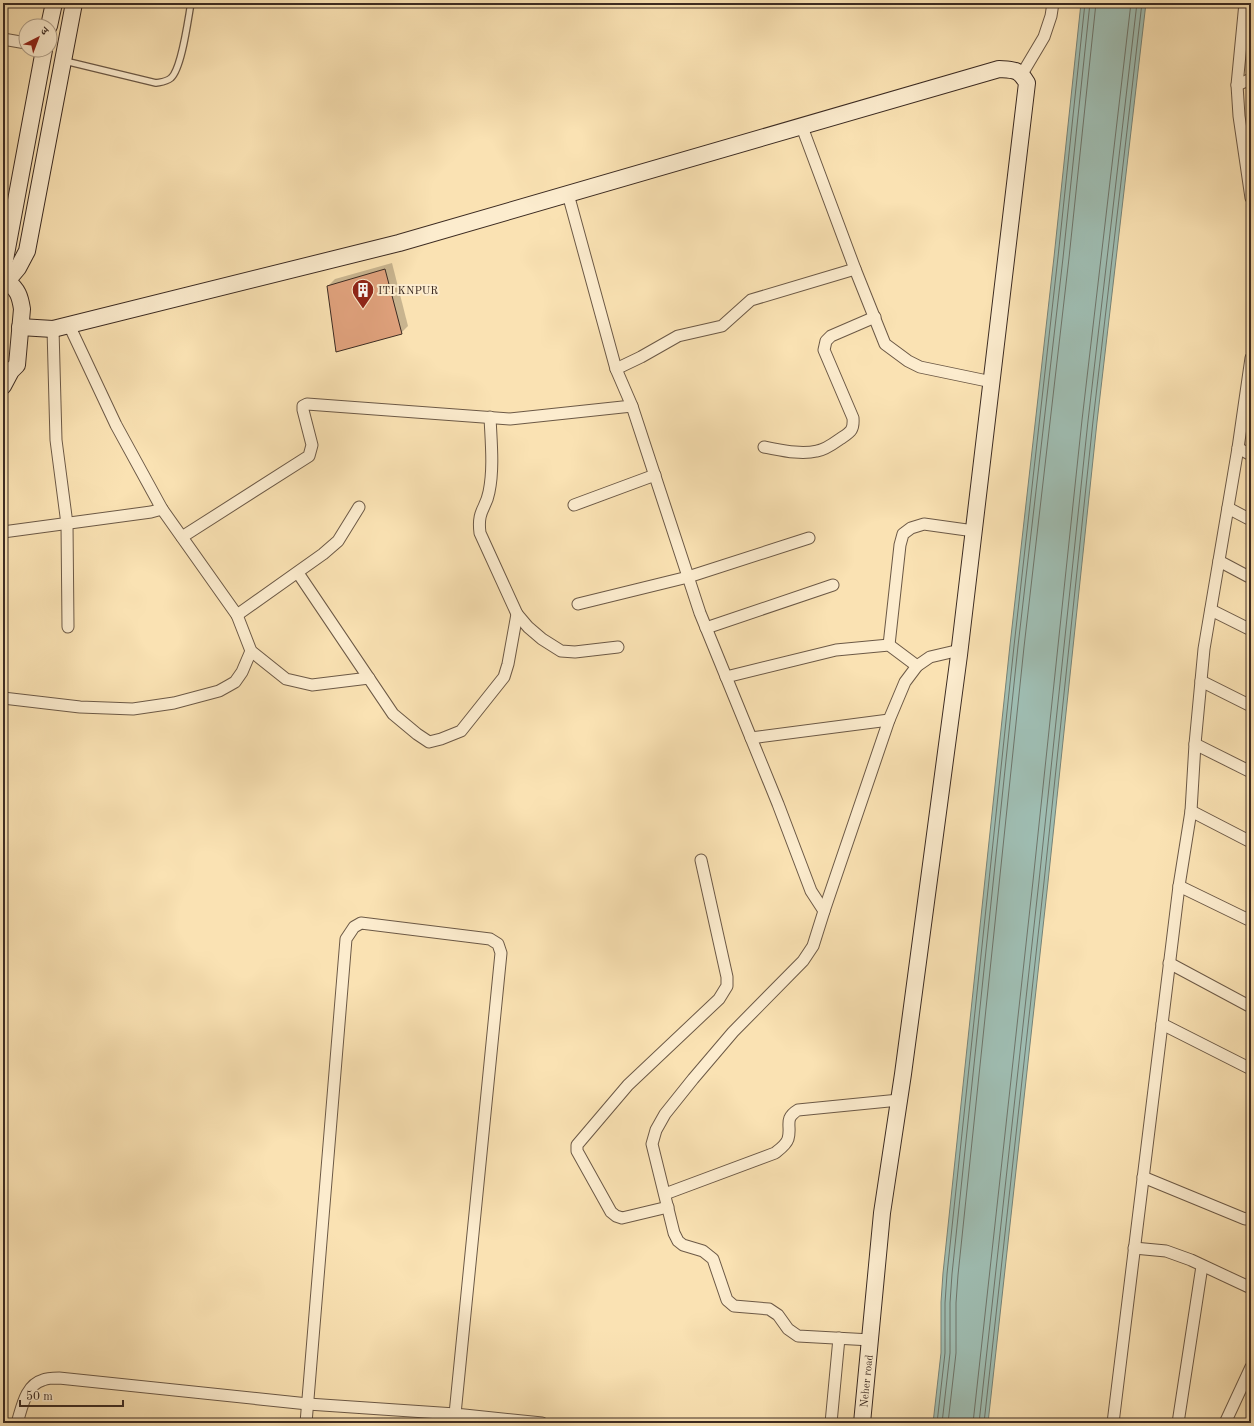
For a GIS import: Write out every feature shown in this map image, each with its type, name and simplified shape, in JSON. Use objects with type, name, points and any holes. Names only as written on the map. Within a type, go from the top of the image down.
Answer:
[{"type":"street","points":[[51,18],[54,3]]},
{"type":"street","points":[[5,282],[18,268],[27,251],[74,3]]},
{"type":"street","points":[[20,328],[52,329],[399,243],[1000,69],[1014,70],[1022,74],[1044,37],[1051,16],[1053,3]]},
{"type":"street","points":[[1245,3],[1237,84],[1238,116],[1251,198]]},
{"type":"street","points":[[3,38],[18,41]]},
{"type":"street","points":[[5,282],[4,265],[43,58]]},
{"type":"street","name":"Neher road","points":[[862,1423],[882,1213],[899,1100],[960,650],[992,382],[1027,83],[1022,74]]},
{"type":"street","points":[[1237,84],[1251,78]]},
{"type":"street","points":[[802,127],[855,269],[885,344],[908,361],[920,367],[992,382]]},
{"type":"street","points":[[568,194],[616,369],[632,406],[706,628],[778,804],[810,891],[824,911]]},
{"type":"street","points":[[616,369],[678,336],[722,326],[751,300],[855,269]]},
{"type":"street","points":[[3,386],[7,373],[17,365],[21,302],[16,289],[5,282]]},
{"type":"street","points":[[764,447],[801,452],[818,451],[851,432],[854,426],[853,418],[824,350],[826,342],[830,336],[875,318]]},
{"type":"street","points":[[68,325],[116,425],[162,509],[237,615],[251,651],[286,679],[312,685],[369,678]]},
{"type":"street","points":[[52,329],[56,440],[67,524],[68,628]]},
{"type":"street","points":[[1113,1423],[1169,963],[1179,886],[1191,812],[1195,744],[1204,649],[1251,363]]},
{"type":"street","points":[[182,537],[309,456],[312,445],[303,410],[303,406],[307,404],[510,419],[632,406]]},
{"type":"street","points":[[490,417],[491,472],[489,493],[478,522],[480,533],[517,614],[528,627],[542,639],[561,651],[575,652],[618,647]]},
{"type":"street","points":[[1238,448],[1251,455]]},
{"type":"street","points":[[574,505],[655,475]]},
{"type":"street","points":[[237,615],[298,573],[338,541],[359,507]]},
{"type":"street","points":[[1228,508],[1251,520]]},
{"type":"street","points":[[3,532],[152,512],[162,509]]},
{"type":"street","points":[[890,645],[900,545],[903,534],[911,528],[924,524],[974,531]]},
{"type":"street","points":[[578,604],[688,577],[809,538]]},
{"type":"street","points":[[1219,561],[1251,578]]},
{"type":"street","points":[[298,573],[393,714],[429,742],[461,731],[504,677],[508,664],[517,614]]},
{"type":"street","points":[[706,628],[833,585]]},
{"type":"street","points":[[1211,610],[1251,630]]},
{"type":"street","points":[[726,677],[836,650],[890,645],[917,666]]},
{"type":"street","points":[[870,1340],[798,1336],[788,1329],[778,1315],[769,1309],[734,1306],[726,1300],[713,1259],[703,1251],[683,1245],[678,1241],[674,1233],[652,1144],[656,1130],[665,1114],[733,1032],[803,961],[813,946],[890,720],[906,682],[917,666],[930,657],[960,650]]},
{"type":"street","points":[[3,698],[80,706],[133,709],[174,703],[219,691],[235,682],[242,672],[251,651]]},
{"type":"street","points":[[1201,681],[1251,706]]},
{"type":"street","points":[[751,738],[890,720]]},
{"type":"street","points":[[1195,744],[1251,772]]},
{"type":"street","points":[[1191,812],[1251,842]]},
{"type":"street","points":[[668,1207],[622,1218],[616,1216],[611,1212],[577,1151],[577,1145],[628,1085],[719,999],[727,986],[727,977],[701,860]]},
{"type":"street","points":[[1179,886],[1251,921]]},
{"type":"street","points":[[306,1423],[346,939],[354,927],[361,923],[490,939],[498,944],[500,953],[454,1419]]},
{"type":"street","points":[[1169,963],[1251,1007]]},
{"type":"street","points":[[1162,1024],[1251,1069]]},
{"type":"street","points":[[665,1194],[775,1153],[782,1147],[788,1138],[789,1118],[798,1110],[899,1100]]},
{"type":"street","points":[[1143,1177],[1245,1219],[1251,1218]]},
{"type":"street","points":[[1134,1248],[1166,1251],[1251,1288]]},
{"type":"street","points":[[1178,1423],[1202,1266]]},
{"type":"street","points":[[831,1423],[839,1338]]},
{"type":"street","points":[[1225,1423],[1251,1367]]},
{"type":"street","points":[[17,1423],[25,1397],[33,1386],[42,1380],[59,1378],[454,1419],[542,1423]]},
{"type":"lane","points":[[62,60],[156,83],[166,81],[172,77],[178,67],[191,3]]},
{"type":"water","points":[[1081,3],[1146,3],[1097,422],[988,1423],[933,1423],[941,1353],[941,1302],[943,1273],[1010,645]]},
{"type":"building","name":"ITI KNPUR","points":[[385,269],[402,334],[336,352],[327,286]]},
{"type":"place","name":"ITI KNPUR","points":[[363,310]]}]
